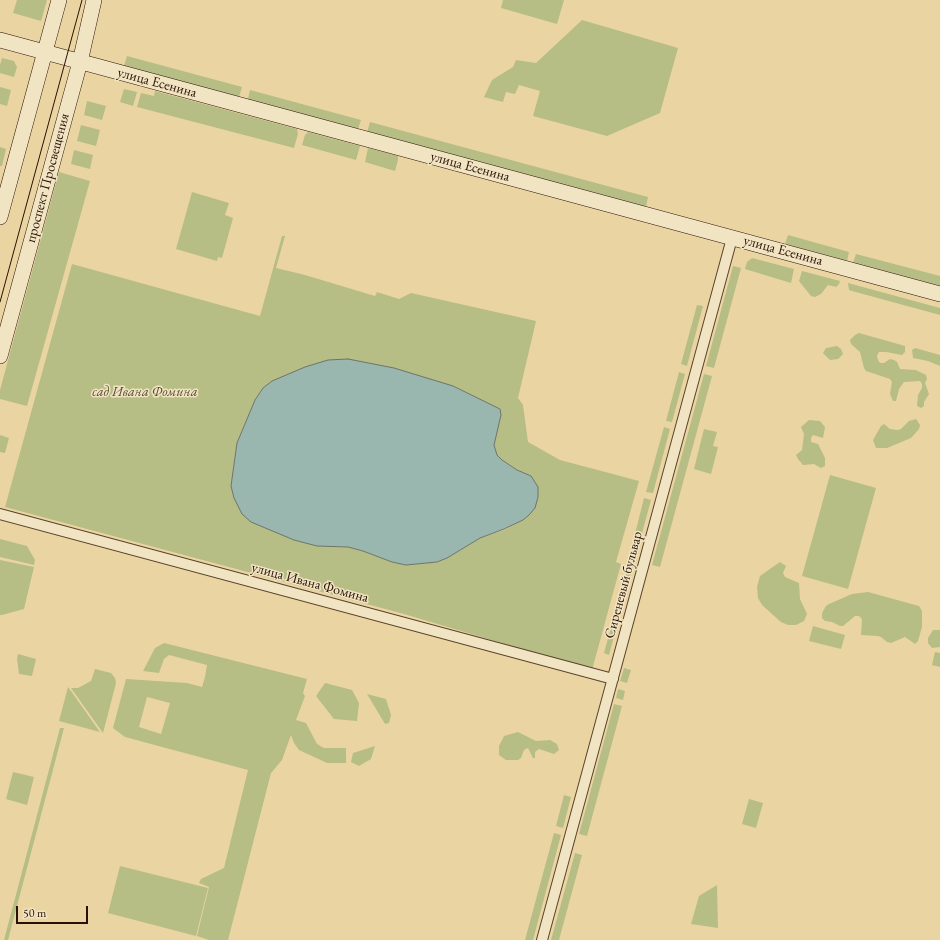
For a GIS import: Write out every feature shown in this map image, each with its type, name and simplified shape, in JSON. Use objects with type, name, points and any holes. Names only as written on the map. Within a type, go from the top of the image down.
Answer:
[{"type":"street","points":[[0,217],[59,0]]},
{"type":"street","name":"проспект Просвещения","points":[[0,356],[80,62],[94,0]]},
{"type":"street","name":"улица Есенина","points":[[0,40],[940,294]]},
{"type":"street","name":"Сиреневый бульвар","points":[[542,940],[732,238]]},
{"type":"street","name":"улица Ивана Фомина","points":[[0,514],[613,679]]},
{"type":"green space","points":[[17,0],[47,0],[41,21],[13,13]]},
{"type":"green space","points":[[503,0],[564,0],[557,24],[501,8]]},
{"type":"green space","points":[[582,20],[678,48],[660,113],[607,136],[533,116],[540,91],[519,85],[515,94],[506,92],[503,102],[484,97],[492,80],[513,67],[516,60],[536,63]]},
{"type":"green space","points":[[127,56],[242,87],[239,97],[124,66]]},
{"type":"green space","points":[[2,58],[14,61],[17,67],[14,77],[0,73]]},
{"type":"green space","points":[[0,87],[11,90],[7,106],[0,104]]},
{"type":"green space","points":[[124,89],[137,92],[133,106],[120,102]]},
{"type":"green space","points":[[250,90],[361,120],[358,129],[248,99]]},
{"type":"green space","points":[[155,91],[297,129],[298,134],[294,148],[137,107],[141,93],[154,96]]},
{"type":"green space","points":[[87,101],[106,106],[102,120],[84,115]]},
{"type":"green space","points":[[370,122],[648,197],[646,207],[367,132]]},
{"type":"green space","points":[[81,125],[100,130],[96,146],[77,141]]},
{"type":"green space","points":[[308,132],[360,146],[356,160],[302,145],[305,135]]},
{"type":"green space","points":[[0,147],[6,149],[2,166],[0,166]]},
{"type":"green space","points":[[368,148],[398,156],[395,171],[365,162]]},
{"type":"green space","points":[[74,150],[93,155],[90,169],[71,164]]},
{"type":"green space","points":[[59,172],[90,181],[27,406],[0,399],[0,390]]},
{"type":"green space","points":[[192,192],[229,203],[225,215],[233,218],[222,258],[218,257],[217,261],[176,249]]},
{"type":"green space","points":[[788,235],[849,252],[847,261],[785,244]]},
{"type":"green space","name":"сад Ивана Фомина","points":[[282,236],[285,236],[276,268],[375,296],[377,292],[399,299],[411,293],[536,321],[518,398],[523,405],[528,442],[560,460],[639,481],[616,562],[621,564],[592,670],[404,614],[5,507],[72,264],[260,316]],"holes":[[[453,386],[500,409],[494,445],[497,455],[502,460],[517,470],[531,476],[529,515],[523,520],[504,530],[480,538],[447,558],[437,562],[406,565],[392,562],[348,547],[317,546],[231,486],[237,443],[255,400],[263,388]]]},
{"type":"green space","points":[[856,254],[940,276],[940,286],[853,263]]},
{"type":"green space","points":[[752,258],[794,269],[791,283],[745,269],[747,262]]},
{"type":"green space","points":[[733,266],[741,268],[714,368],[706,366]]},
{"type":"green space","points":[[802,271],[840,281],[836,287],[828,285],[821,294],[815,297],[811,296],[799,281]]},
{"type":"green space","points":[[848,283],[940,308],[940,315],[849,290]]},
{"type":"green space","points":[[697,305],[703,306],[687,366],[681,364]]},
{"type":"green space","points":[[859,333],[905,346],[905,352],[902,355],[879,352],[877,356],[878,360],[880,363],[884,363],[890,359],[894,360],[897,362],[900,369],[916,370],[926,375],[927,379],[925,383],[929,394],[924,402],[924,406],[921,408],[917,406],[918,395],[922,388],[920,381],[904,382],[899,389],[896,401],[893,401],[890,394],[892,382],[890,379],[866,371],[860,352],[851,344],[850,340]]},
{"type":"green space","points":[[837,346],[841,349],[843,354],[838,359],[830,360],[823,353],[826,348]]},
{"type":"green space","points":[[915,348],[940,355],[940,366],[928,361],[913,358],[912,350]]},
{"type":"green space","points":[[679,372],[685,374],[672,422],[666,421]]},
{"type":"green space","points":[[704,374],[712,376],[660,567],[652,565]]},
{"type":"green space","points":[[916,419],[920,425],[919,429],[911,438],[887,448],[876,448],[873,440],[881,426],[884,424],[890,429],[898,430],[909,421]]},
{"type":"green space","points":[[809,420],[820,421],[825,427],[823,438],[813,435],[811,438],[811,442],[818,444],[825,458],[825,466],[821,468],[814,464],[803,465],[796,455],[802,450],[804,434],[801,427]]},
{"type":"green space","points":[[664,427],[670,429],[653,493],[646,492]]},
{"type":"green space","points":[[704,429],[717,432],[713,446],[718,447],[711,474],[694,469]]},
{"type":"green space","points":[[0,435],[9,438],[5,453],[0,452]]},
{"type":"green space","points":[[830,475],[876,488],[848,589],[802,576]]},
{"type":"green space","points":[[644,498],[651,500],[635,559],[629,558]]},
{"type":"green space","points":[[0,539],[27,546],[35,560],[34,565],[0,557]]},
{"type":"green space","points":[[0,560],[34,567],[24,609],[2,615],[0,615]]},
{"type":"green space","points":[[780,562],[786,566],[783,573],[785,577],[799,583],[800,599],[807,614],[804,621],[796,625],[788,625],[781,622],[762,605],[758,598],[757,587],[760,576]]},
{"type":"green space","points":[[628,565],[633,566],[609,655],[604,653]]},
{"type":"green space","points":[[868,592],[919,606],[922,611],[922,627],[918,641],[915,644],[905,637],[891,643],[878,636],[861,635],[862,619],[859,616],[855,616],[843,626],[825,621],[822,618],[822,613],[829,604],[852,594]]},
{"type":"green space","points":[[813,626],[845,635],[841,649],[809,641]]},
{"type":"green space","points":[[933,630],[940,630],[940,647],[932,648],[928,643],[928,638]]},
{"type":"green space","points":[[164,643],[307,679],[303,693],[305,696],[296,720],[306,723],[317,744],[324,748],[346,748],[346,763],[327,763],[299,750],[291,735],[282,760],[271,773],[228,940],[209,940],[197,936],[209,887],[199,883],[201,879],[224,868],[248,770],[125,737],[113,728],[126,679],[187,683],[202,687],[207,665],[169,655],[164,659],[159,673],[143,671],[155,648]],"holes":[[[147,697],[170,703],[161,734],[139,727]]]},
{"type":"green space","points":[[935,652],[940,653],[940,667],[932,665]]},
{"type":"green space","points":[[18,654],[36,659],[32,676],[19,674],[17,659]]},
{"type":"green space","points":[[624,668],[631,670],[627,683],[620,681]]},
{"type":"green space","points":[[95,669],[111,673],[115,678],[116,683],[103,733],[71,688],[78,688],[91,681]]},
{"type":"green space","points":[[325,683],[352,690],[359,703],[357,721],[334,719],[316,696]]},
{"type":"green space","points":[[68,687],[71,691],[100,732],[59,721]]},
{"type":"green space","points":[[618,689],[625,691],[623,700],[616,698]]},
{"type":"green space","points":[[367,694],[386,699],[391,715],[389,723],[385,724]]},
{"type":"green space","points":[[614,704],[622,706],[587,836],[579,834]]},
{"type":"green space","points":[[60,728],[64,728],[8,940],[4,940]]},
{"type":"green space","points":[[518,732],[536,741],[550,740],[557,744],[559,750],[554,754],[539,749],[535,752],[535,758],[533,758],[528,748],[524,750],[521,758],[518,760],[506,760],[499,755],[499,746],[504,736]]},
{"type":"green space","points":[[375,746],[371,759],[359,766],[351,762],[353,753]]},
{"type":"green space","points":[[13,772],[34,777],[27,805],[6,799]]},
{"type":"green space","points":[[564,795],[571,797],[563,828],[556,826]]},
{"type":"green space","points":[[749,799],[763,803],[756,828],[742,824]]},
{"type":"green space","points":[[554,833],[561,835],[533,940],[525,940]]},
{"type":"green space","points":[[575,853],[582,855],[559,940],[551,940]]},
{"type":"green space","points":[[120,866],[208,888],[196,936],[108,913]]},
{"type":"green space","points":[[717,885],[718,928],[691,924],[699,896]]},
{"type":"water","points":[[348,359],[394,368],[453,386],[500,409],[501,415],[494,445],[497,455],[517,470],[531,476],[538,487],[538,497],[535,508],[523,520],[480,538],[447,558],[437,562],[406,565],[392,562],[348,547],[317,546],[294,540],[251,522],[242,514],[234,498],[231,486],[237,443],[255,400],[263,388],[272,381],[305,367],[328,360]]},
{"type":"tram line","points":[[0,302],[82,0]]}]
